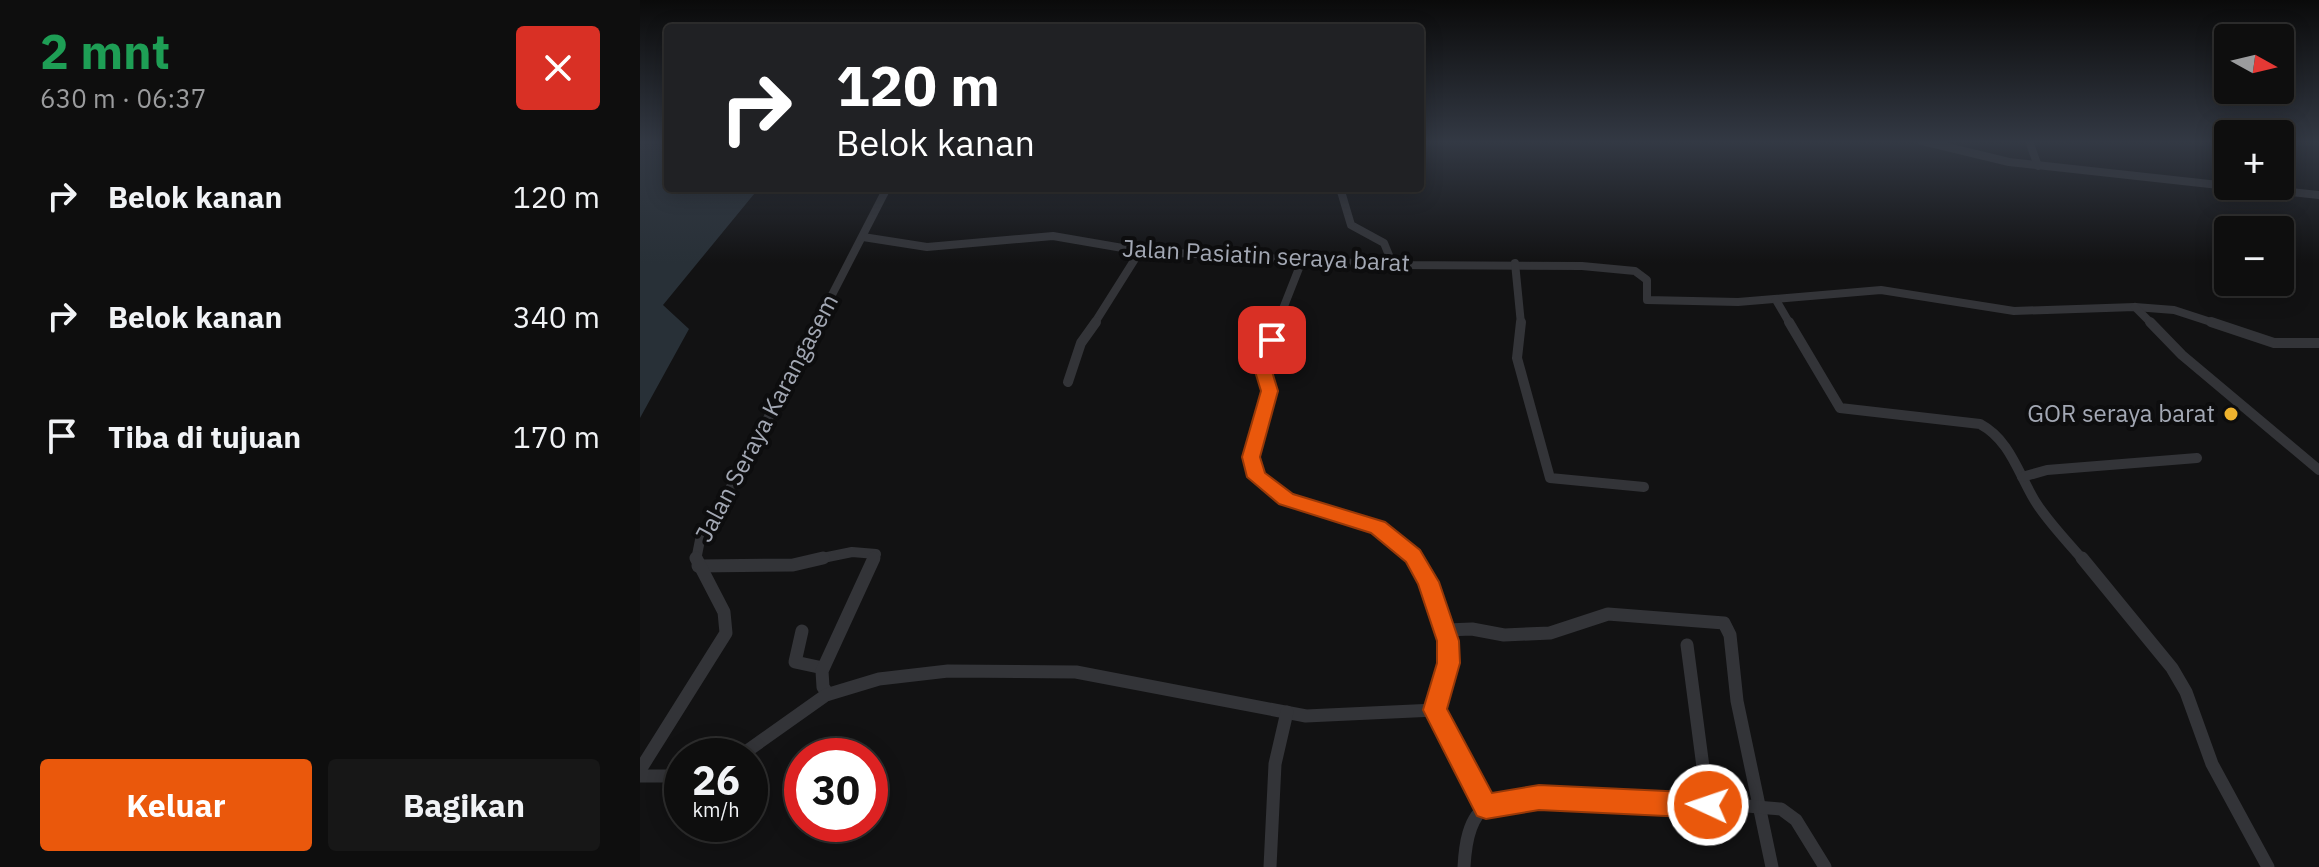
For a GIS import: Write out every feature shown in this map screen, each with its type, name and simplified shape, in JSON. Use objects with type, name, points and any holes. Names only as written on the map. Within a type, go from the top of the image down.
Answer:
[{"type":"street","points":[[2186,181],[2214,184]]},
{"type":"street","name":"Jalan Seraya Karangasem","points":[[640,770],[726,633],[724,612],[698,566],[695,555],[700,540],[745,463],[885,192]]},
{"type":"street","points":[[1341,192],[1351,225],[1384,243],[1393,265]]},
{"type":"street","points":[[2294,192],[2319,195]]},
{"type":"street","name":"Jalan Pasiatin seraya barat","points":[[863,237],[927,247],[1053,236],[1140,251],[1393,265],[1515,263],[1635,271],[1647,280],[1647,300],[1776,300]]},
{"type":"street","points":[[1068,382],[1088,330],[1125,280],[1140,251]]},
{"type":"street","points":[[1303,258],[1263,361],[1270,386],[1251,457],[1256,477],[1286,499],[1378,527],[1403,544],[1428,582],[1446,630],[1449,663],[1435,710],[1486,807]]},
{"type":"street","points":[[1515,263],[1522,317],[1517,358],[1550,478],[1644,487]]},
{"type":"street","points":[[2268,867],[2212,764],[2186,692],[2172,668],[2131,614],[2036,503],[2003,442],[1986,426],[1840,408],[1776,300],[1881,290],[2014,311],[2135,307],[2185,313],[2274,343],[2319,343]]},
{"type":"street","points":[[2135,307],[2182,355],[2319,470]]},
{"type":"street","points":[[2022,477],[2047,470],[2150,465],[2197,458]]},
{"type":"street","points":[[698,566],[793,565],[852,552],[876,554],[823,668],[822,681],[828,694]]},
{"type":"street","points":[[1446,630],[1472,629],[1504,635],[1550,633],[1608,614],[1724,623],[1730,635],[1737,701],[1772,867]]},
{"type":"street","points":[[802,631],[795,662],[823,668]]},
{"type":"street","points":[[1687,645],[1708,805]]},
{"type":"street","points":[[766,738],[828,694],[910,675],[1044,668],[1287,712],[1331,717],[1435,710]]},
{"type":"street","points":[[1270,867],[1275,764],[1287,712]]},
{"type":"street","points":[[640,776],[664,776]]},
{"type":"street","points":[[1486,807],[1539,797],[1781,809],[1794,815],[1815,857],[1825,867]]},
{"type":"street","points":[[1464,867],[1468,841],[1486,807]]},
{"type":"shaded area","points":[[640,181],[664,181],[664,192],[756,192],[663,305],[689,329],[640,418]]},
{"type":"place","name":"GOR seraya barat","points":[[2231,414]]},
{"type":"route","points":[[1272,340],[1263,361],[1270,386],[1251,457],[1256,477],[1273,493],[1286,499],[1378,527],[1403,544],[1413,556],[1428,582],[1448,641],[1449,663],[1435,710],[1486,807],[1539,797],[1708,805]]}]
